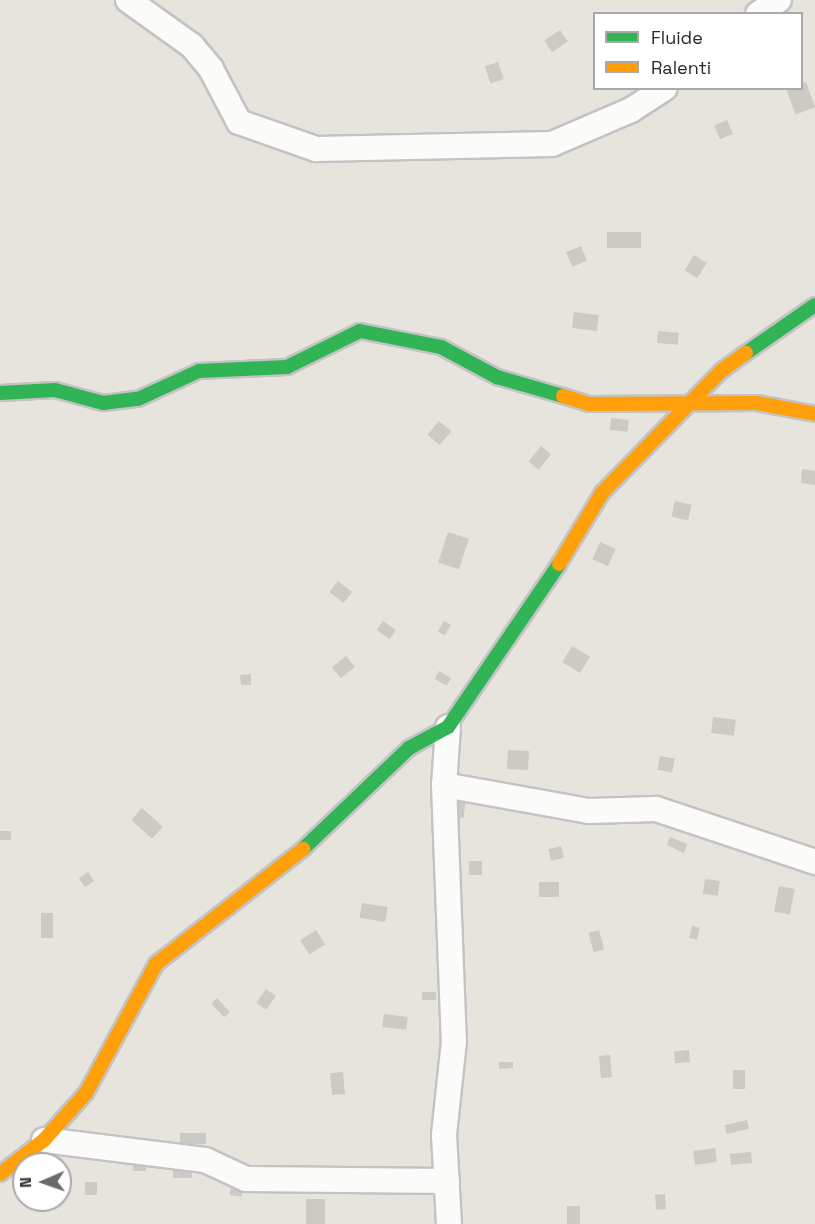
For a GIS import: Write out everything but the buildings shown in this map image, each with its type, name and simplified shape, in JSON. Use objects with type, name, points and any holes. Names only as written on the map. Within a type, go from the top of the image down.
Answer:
[{"type":"street","points":[[128,0],[192,46],[212,69],[239,122],[316,149],[552,144],[631,111],[661,90]]},
{"type":"street","points":[[761,12],[779,0]]},
{"type":"street","points":[[0,1174],[44,1140],[86,1093],[156,964],[302,850],[409,748],[448,727],[525,619],[602,493],[684,405],[721,371],[815,305]]},
{"type":"street","points":[[0,393],[55,390],[103,403],[138,399],[199,371],[287,367],[360,331],[441,347],[497,377],[589,404],[758,403],[815,414]]},
{"type":"street","points":[[448,727],[444,785],[454,920],[447,1180],[448,1224]]},
{"type":"street","points":[[444,785],[589,811],[656,809],[815,862]]},
{"type":"street","points":[[44,1140],[205,1160],[246,1179],[447,1180]]},
{"type":"traffic: fast","points":[[746,353],[815,305]]},
{"type":"traffic: fast","points":[[0,393],[55,390],[103,403],[138,399],[199,371],[287,367],[360,331],[441,347],[497,377],[563,396]]},
{"type":"traffic: fast","points":[[303,849],[409,748],[448,727],[559,564]]},
{"type":"traffic: slow","points":[[559,564],[602,493],[721,371],[746,353]]},
{"type":"traffic: slow","points":[[563,396],[589,404],[757,403],[815,414]]},
{"type":"traffic: slow","points":[[0,1174],[44,1140],[86,1093],[156,964],[303,849]]}]
